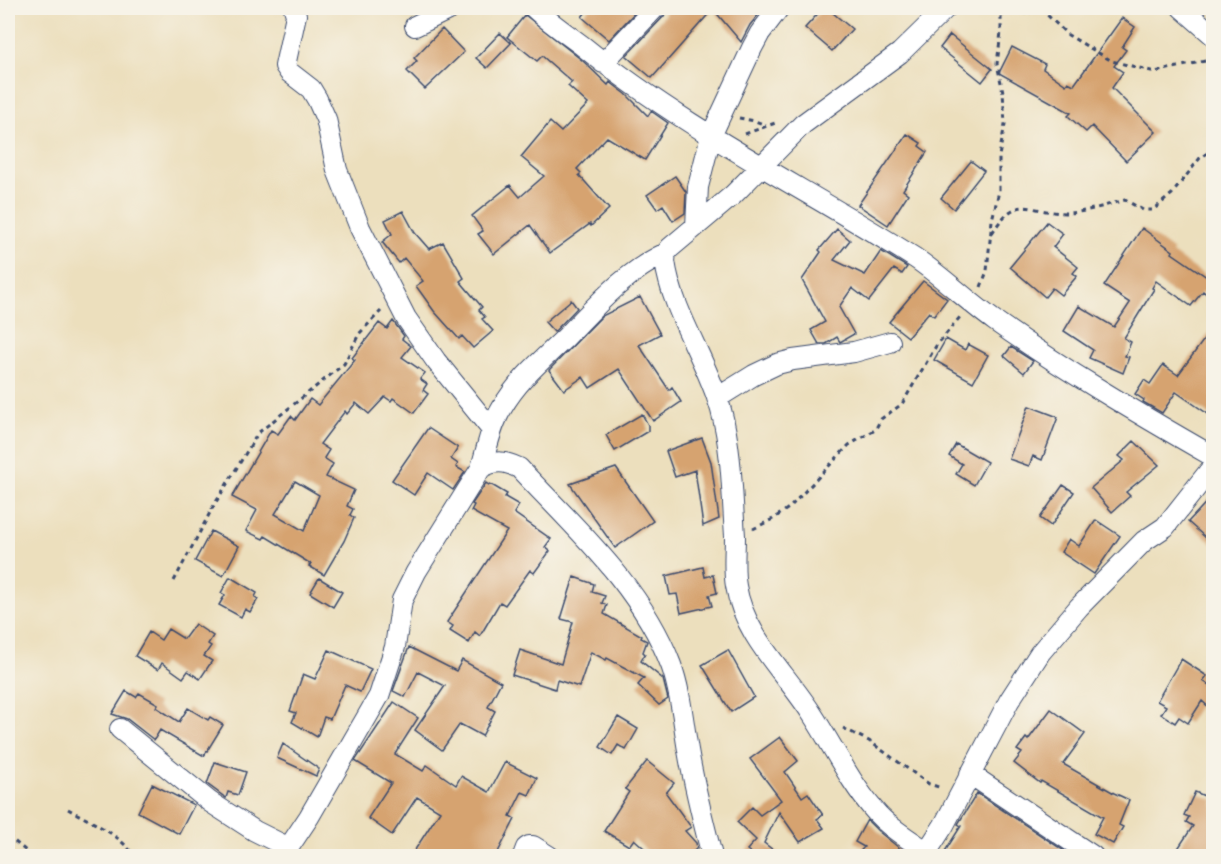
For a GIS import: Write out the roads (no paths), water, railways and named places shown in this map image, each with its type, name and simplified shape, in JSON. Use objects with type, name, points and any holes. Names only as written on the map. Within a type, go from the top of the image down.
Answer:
[{"type":"street","points":[[294,8],[296,15],[285,66],[289,72],[311,89],[317,99],[326,119],[338,170],[360,228],[406,318],[429,352],[492,430]]},
{"type":"street","points":[[415,26],[452,8]]},
{"type":"street","points":[[534,8],[603,63],[717,140],[915,258],[972,304],[1063,366],[1214,457]]},
{"type":"street","points":[[603,63],[656,8]]},
{"type":"street","points":[[696,226],[698,188],[717,140],[718,117],[730,98],[760,33],[779,8]]},
{"type":"street","points":[[120,729],[210,802],[286,852],[380,696],[395,647],[402,600],[481,468],[492,430],[503,406],[538,364],[617,285],[650,260],[666,253],[712,214],[804,124],[900,53],[946,8]]},
{"type":"street","points":[[1182,8],[1214,36]]},
{"type":"street","points":[[666,253],[666,269],[678,305],[717,398],[727,437],[735,535],[735,584],[740,606],[755,633],[811,712],[851,779],[875,811],[925,854],[944,825],[1009,701],[1040,653],[1079,608],[1144,541],[1165,527],[1214,465]]},
{"type":"street","points":[[717,398],[777,364],[854,352],[890,342]]},
{"type":"street","points":[[481,468],[499,462],[519,468],[590,542],[618,575],[650,621],[672,668],[679,694],[694,786],[712,856]]},
{"type":"street","points":[[970,774],[1093,856]]},
{"type":"street","points":[[523,856],[529,846],[549,856]]}]
